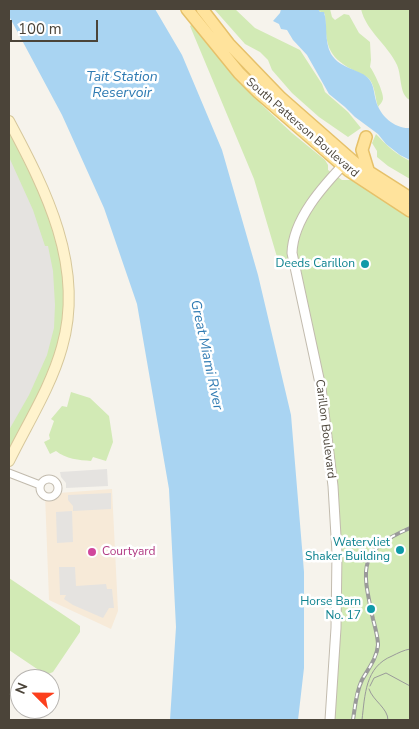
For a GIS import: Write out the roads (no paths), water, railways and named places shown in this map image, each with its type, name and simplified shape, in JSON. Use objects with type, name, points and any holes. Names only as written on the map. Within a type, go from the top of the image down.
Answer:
[{"type":"main road","name":"South Patterson Boulevard","points":[[187,9],[258,92],[392,201],[410,211]]},
{"type":"main road","name":"South Patterson Boulevard","points":[[202,9],[229,44],[254,71],[346,162],[369,172],[410,198]]},
{"type":"main road","points":[[9,121],[35,173],[54,220],[67,263],[70,297],[64,340],[57,364],[9,461]]},
{"type":"main road","points":[[366,137],[362,150],[369,172]]},
{"type":"street","name":"Carillon Boulevard","points":[[330,720],[336,628],[337,553],[333,486],[321,388],[292,253],[294,236],[302,218],[346,162]]},
{"type":"street","points":[[9,473],[40,485]]},
{"type":"water","name":"Tait Station Reservoir","points":[[9,9],[155,9],[182,55],[222,150],[258,275],[291,415],[304,572],[304,668],[298,720],[170,720],[176,627],[169,489],[137,304],[104,208],[62,115],[9,16]]},
{"type":"water","points":[[281,9],[318,9],[320,12],[324,12],[331,54],[340,63],[361,73],[371,81],[378,107],[389,120],[404,128],[410,128],[410,160],[386,144],[378,134],[329,94],[307,55],[293,40],[287,30],[281,29],[279,24],[273,21]]},
{"type":"tram line","points":[[362,720],[364,701],[371,674],[383,661],[410,649]]},
{"type":"tram line","points":[[370,686],[374,678],[386,673],[410,686]]},
{"type":"tram line","points":[[369,689],[386,712],[388,720]]},
{"type":"railway","points":[[353,720],[358,689],[374,659],[378,645],[367,586],[366,574],[368,563],[372,553],[380,545],[410,528]]},
{"type":"place","name":"Deeds Carillon","points":[[365,264]]},
{"type":"place","name":"Watervliet Shaker Building","points":[[400,550]]},
{"type":"place","name":"Courtyard","points":[[92,552]]},
{"type":"place","name":"Horse Barn No. 17","points":[[371,609]]},
{"type":"water label","name":"Great Miami River","points":[[206,355]]}]
